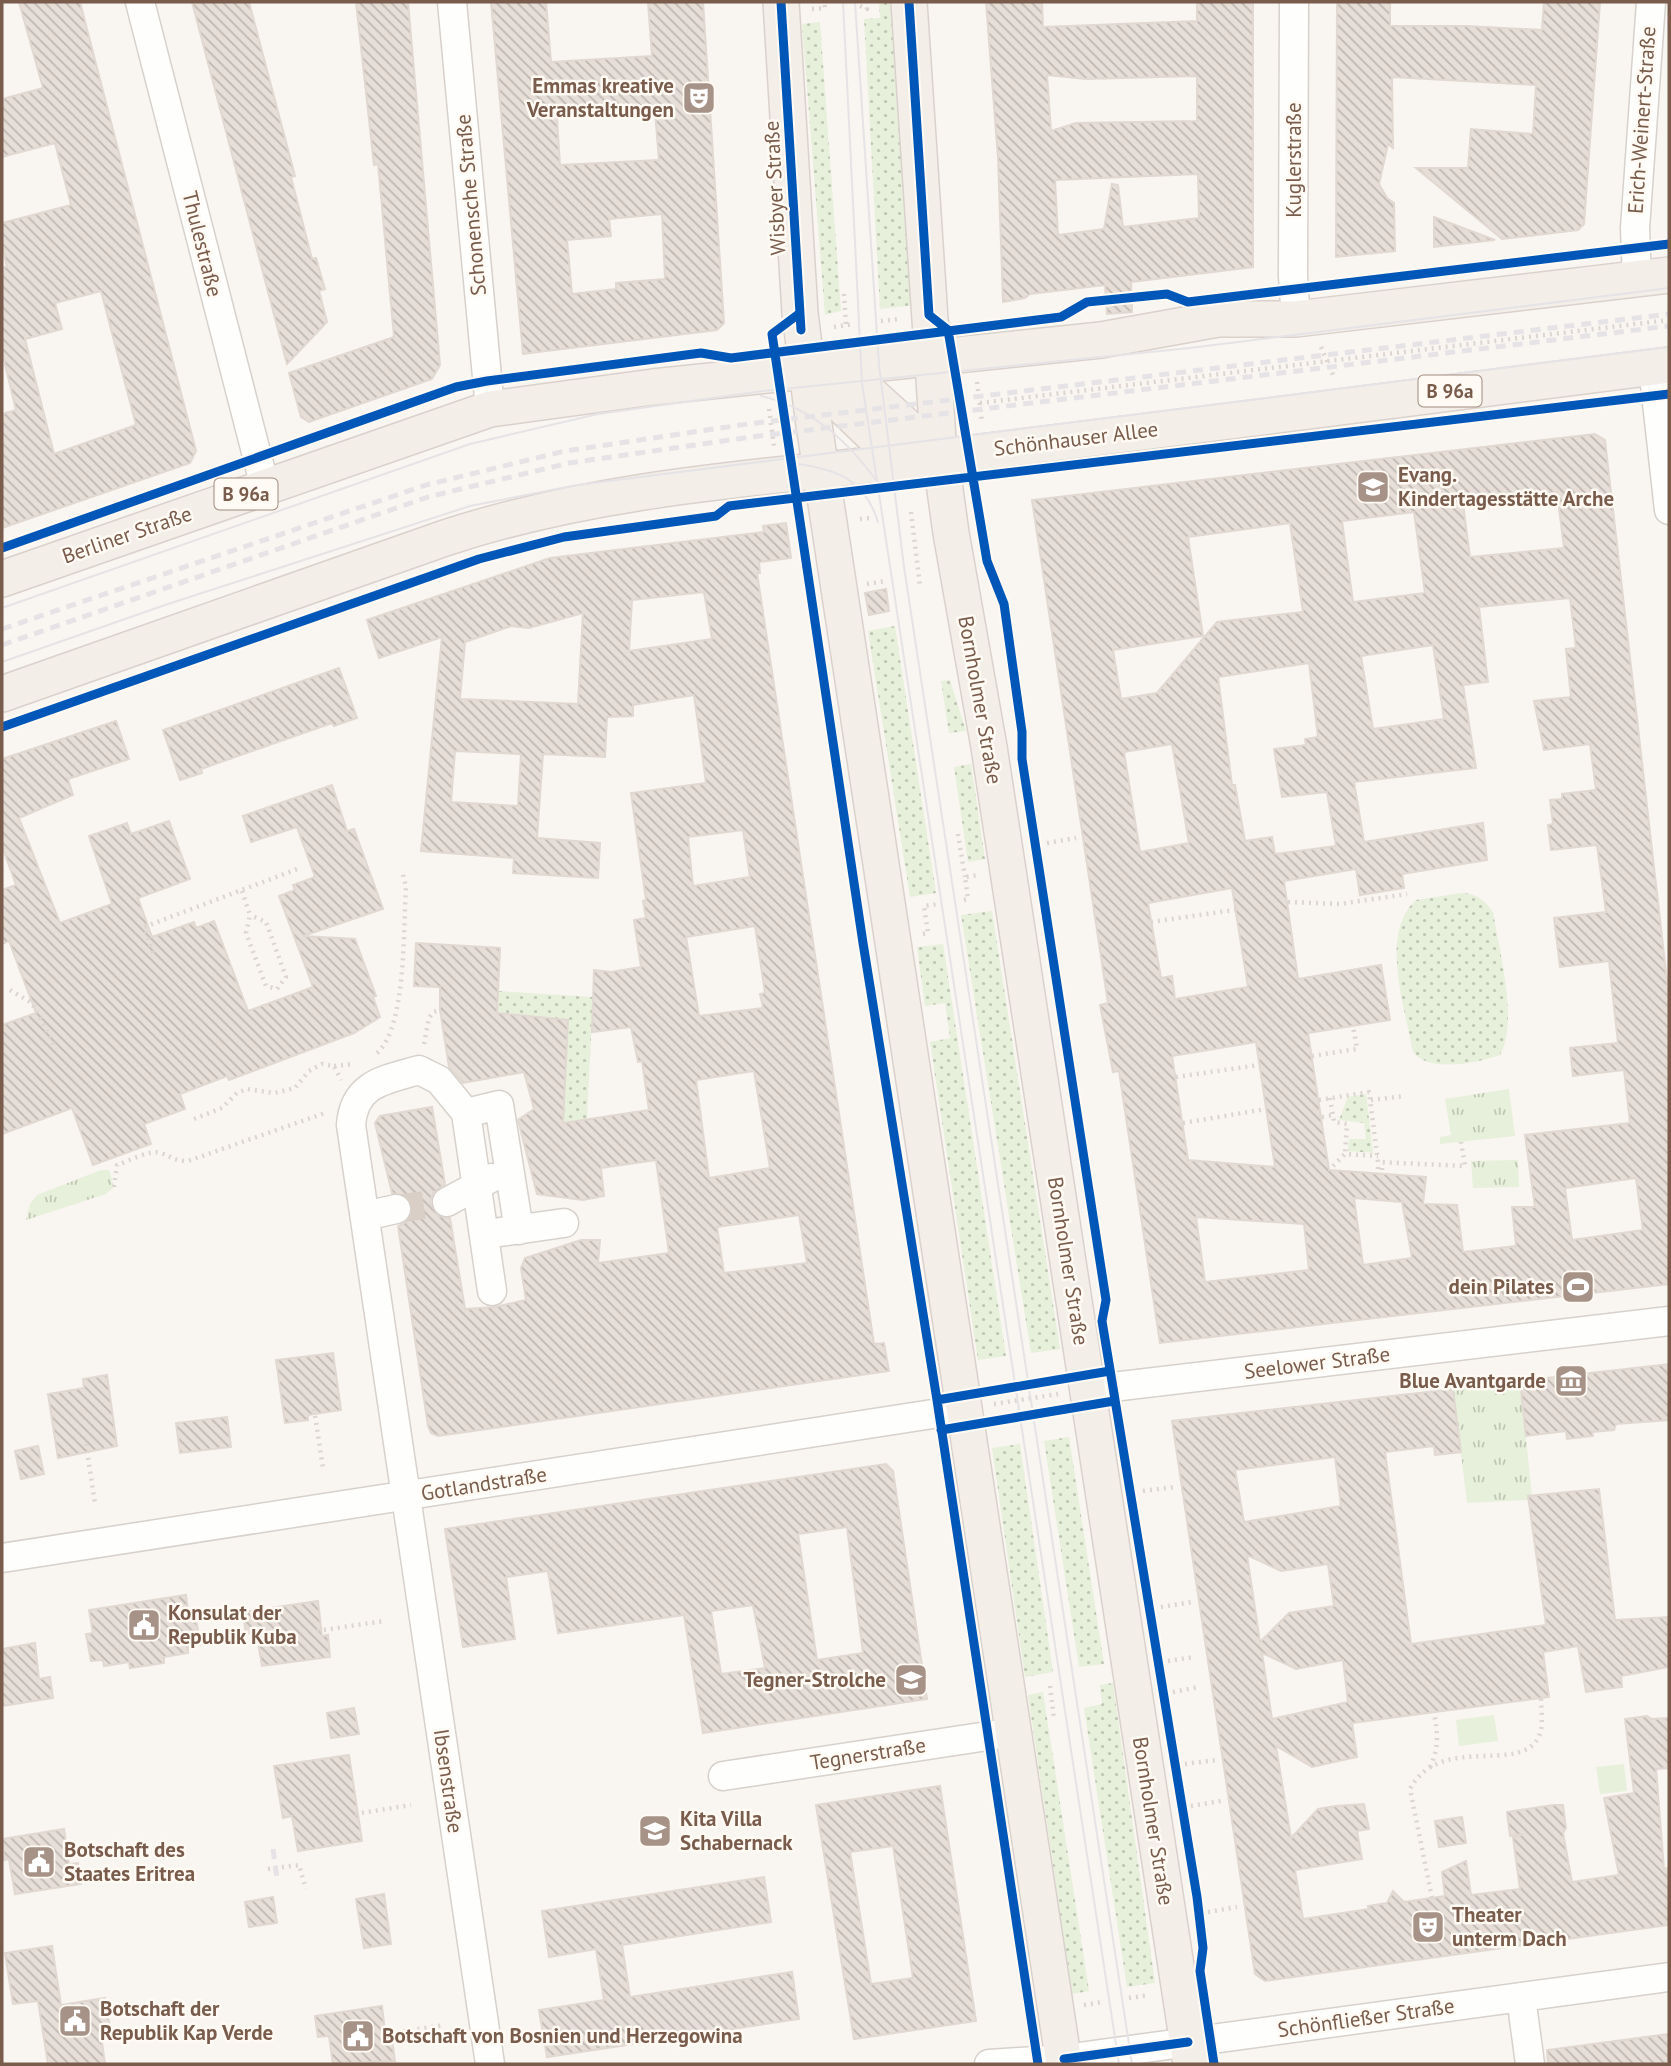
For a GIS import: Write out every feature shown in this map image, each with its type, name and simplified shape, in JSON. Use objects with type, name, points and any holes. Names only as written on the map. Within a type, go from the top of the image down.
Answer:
[{"type":"main road","name":"Wisbyer Straße","points":[[781,2],[816,329],[807,372],[820,469]]},
{"type":"main road","points":[[909,2],[931,359],[941,457]]},
{"type":"main road","name":"B 96a","points":[[490,408],[653,387],[1101,340],[1219,319],[1296,319],[1653,277]]},
{"type":"main road","points":[[816,329],[843,368],[941,457]]},
{"type":"main road","name":"Schönhauser Allee","points":[[2,694],[445,538],[499,521],[558,507],[759,476],[941,457],[1661,366]]},
{"type":"main road","points":[[807,372],[900,461],[934,509]]},
{"type":"main road","name":"Berliner Straße","points":[[2,579],[490,408]]},
{"type":"main road","name":"Bornholmer Straße","points":[[941,457],[934,509],[989,747],[1189,2053]]},
{"type":"main road","points":[[820,469],[1064,2062]]},
{"type":"street","name":"Thulestraße","points":[[140,2],[264,487]]},
{"type":"street","name":"Schonensche Straße","points":[[452,2],[490,408]]},
{"type":"street","name":"Kuglerstraße","points":[[1294,2],[1293,276],[1296,319]]},
{"type":"street","name":"Erich-Weinert-Straße","points":[[1651,2],[1635,228],[1653,277]]},
{"type":"street","points":[[1661,366],[1669,510]]},
{"type":"street","points":[[351,1125],[356,1103],[371,1084],[419,1070],[439,1080],[466,1113],[459,1196],[482,1226],[492,1291]]},
{"type":"street","points":[[466,1113],[499,1105],[519,1230]]},
{"type":"street","name":"Ibsenstraße","points":[[351,1125],[490,2064]]},
{"type":"street","points":[[459,1196],[509,1169]]},
{"type":"street","points":[[365,1216],[396,1209]]},
{"type":"street","points":[[482,1226],[519,1230],[564,1223]]},
{"type":"street","name":"Seelower Straße","points":[[1087,1390],[1669,1321]]},
{"type":"street","name":"Gotlandstraße","points":[[2,1558],[965,1409]]},
{"type":"street","name":"Tegnerstraße","points":[[723,1776],[1014,1732]]},
{"type":"street","name":"Schönfließer Straße","points":[[989,2064],[1064,2062],[1189,2053],[1521,1997],[1669,1977]]},
{"type":"street","points":[[1521,1997],[1530,2064]]},
{"type":"path","points":[[860,6],[867,9],[867,2]]},
{"type":"path","points":[[844,294],[846,325]]},
{"type":"path","points":[[980,403],[1669,320]]},
{"type":"path","points":[[816,329],[854,324]]},
{"type":"path","points":[[1326,341],[1319,342],[1336,382],[1329,387]]},
{"type":"path","points":[[977,377],[982,429]]},
{"type":"path","points":[[769,409],[775,453]]},
{"type":"path","points":[[920,586],[908,513],[934,509]]},
{"type":"path","points":[[688,520],[716,516]]},
{"type":"path","points":[[863,585],[886,581]]},
{"type":"path","points":[[958,834],[968,899],[964,900]]},
{"type":"path","points":[[1047,843],[1076,838]]},
{"type":"path","points":[[153,953],[144,927],[300,868]]},
{"type":"path","points":[[373,1056],[384,1047],[396,1010],[406,887],[402,871]]},
{"type":"path","points":[[965,877],[986,873]]},
{"type":"path","points":[[242,891],[250,915],[246,933],[266,986],[277,989],[286,977],[265,922],[250,915]]},
{"type":"path","points":[[1287,902],[1340,905],[1407,894]]},
{"type":"path","points":[[915,935],[928,933],[924,906],[938,904]]},
{"type":"path","points":[[1151,922],[1235,910]]},
{"type":"path","points":[[10,990],[32,1003],[56,1049]]},
{"type":"path","points":[[419,1070],[429,1018],[440,1010]]},
{"type":"path","points":[[1312,1056],[1357,1049],[1353,1026]]},
{"type":"path","points":[[194,1119],[222,1108],[237,1093],[247,1089],[284,1092],[300,1083],[315,1066],[336,1069],[359,1063]]},
{"type":"path","points":[[1176,1077],[1259,1065]]},
{"type":"path","points":[[1319,1100],[1370,1092],[1380,1170]]},
{"type":"path","points":[[1371,1100],[1405,1096]]},
{"type":"path","points":[[1330,1098],[1334,1122],[1347,1124],[1345,1154],[1333,1166]]},
{"type":"path","points":[[1183,1123],[1266,1109]]},
{"type":"path","points":[[114,1187],[117,1165],[152,1153],[161,1153],[173,1161],[188,1161],[328,1112],[341,1112],[351,1125]]},
{"type":"path","points":[[1322,1116],[1333,1115]]},
{"type":"path","points":[[1345,1154],[1379,1160],[1465,1166],[1461,1142]]},
{"type":"path","points":[[965,1409],[1087,1390]]},
{"type":"path","points":[[314,1409],[323,1468]]},
{"type":"path","points":[[86,1444],[95,1504]]},
{"type":"path","points":[[1143,1491],[1174,1486]]},
{"type":"path","points":[[1149,1601],[1152,1615]]},
{"type":"path","points":[[1161,1607],[1192,1602]]},
{"type":"path","points":[[317,1631],[384,1620]]},
{"type":"path","points":[[1158,1655],[1160,1668]]},
{"type":"path","points":[[1168,1661],[1194,1657]]},
{"type":"path","points":[[1162,1681],[1169,1693],[1199,1687]]},
{"type":"path","points":[[1050,1686],[1054,1719]]},
{"type":"path","points":[[1432,1898],[1410,1789],[1419,1773],[1459,1756],[1516,1755],[1531,1747],[1540,1736],[1541,1698]]},
{"type":"path","points":[[1430,1768],[1436,1754],[1438,1735],[1434,1713]]},
{"type":"path","points":[[1177,1776],[1180,1763],[1216,1760]]},
{"type":"path","points":[[1184,1816],[1186,1804],[1222,1801]]},
{"type":"path","points":[[355,1814],[411,1805]]},
{"type":"path","points":[[268,1868],[299,1864],[306,1889]]},
{"type":"path","points":[[1200,1923],[1203,1911],[1237,1908]]},
{"type":"path","points":[[1129,1998],[1158,1994]]},
{"type":"path","points":[[1076,2006],[1103,2002]]},
{"type":"path","points":[[383,2035],[444,2025]]},
{"type":"green space","points":[[879,2],[897,2],[916,305],[880,309],[864,19],[880,18]]},
{"type":"green space","points":[[820,22],[841,311],[825,315],[802,24]]},
{"type":"green space","points":[[895,626],[936,893],[910,897],[868,631]]},
{"type":"green space","points":[[950,680],[966,731],[949,733],[941,681]]},
{"type":"green space","points":[[971,764],[985,859],[968,862],[954,767]]},
{"type":"green space","points":[[1461,893],[1479,898],[1493,912],[1506,985],[1508,1023],[1500,1055],[1467,1063],[1441,1064],[1420,1058],[1413,1052],[1398,972],[1399,932],[1405,914],[1416,900]]},
{"type":"green space","points":[[992,911],[1060,1349],[1031,1353],[961,915]]},
{"type":"green space","points":[[943,944],[1006,1356],[978,1360],[930,1042],[950,1038],[945,1003],[925,1006],[917,947]]},
{"type":"green space","points":[[498,991],[593,997],[587,1119],[563,1123],[568,1021],[497,1013]]},
{"type":"green space","points":[[1509,1089],[1515,1136],[1440,1144],[1440,1137],[1451,1135],[1445,1099]]},
{"type":"green space","points":[[1366,1094],[1373,1153],[1348,1151],[1349,1139],[1366,1139],[1364,1123],[1339,1120],[1348,1097]]},
{"type":"green space","points":[[1518,1160],[1519,1187],[1473,1188],[1471,1161]]},
{"type":"green space","points":[[101,1170],[109,1170],[114,1187],[106,1194],[26,1220],[30,1204],[37,1195]]},
{"type":"green space","points":[[1520,1381],[1532,1496],[1528,1496],[1528,1500],[1467,1503],[1453,1389]]},
{"type":"green space","points":[[1069,1437],[1104,1664],[1079,1667],[1044,1441]]},
{"type":"green space","points":[[1020,1444],[1053,1672],[1025,1677],[992,1448]]},
{"type":"green space","points":[[1113,1683],[1155,1983],[1127,1987],[1084,1708],[1102,1704],[1100,1685]]},
{"type":"green space","points":[[1043,1692],[1089,1991],[1072,1994],[1028,1695]]},
{"type":"green space","points":[[1494,1715],[1498,1741],[1459,1746],[1456,1720]]},
{"type":"green space","points":[[1624,1764],[1627,1791],[1600,1794],[1596,1767]]},
{"type":"building","points":[[19,2],[80,2],[196,451],[190,463],[2,528],[2,414],[16,410],[2,352],[2,267],[7,267],[2,245],[2,223],[71,205],[55,143],[2,157],[2,99],[43,88]],"holes":[[[101,291],[136,425],[54,454],[25,339],[62,329],[55,303]]]},
{"type":"building","points":[[192,2],[249,2],[295,176],[291,177],[312,259],[316,258],[325,289],[319,291],[327,322],[287,364]]},
{"type":"building","points":[[356,2],[408,2],[440,365],[432,379],[309,422],[301,417],[289,373],[394,337],[378,164],[374,165]]},
{"type":"building","points":[[491,2],[546,2],[551,62],[652,56],[648,2],[703,2],[724,323],[717,330],[523,354]],"holes":[[[655,112],[659,160],[560,165],[557,118]],[[662,214],[665,279],[616,283],[616,289],[572,294],[567,240],[611,236],[609,219]]]},
{"type":"building","points":[[986,2],[1042,2],[1043,27],[1197,21],[1197,2],[1253,2],[1253,267],[1131,282],[1132,312],[1107,314],[1105,285],[1030,294],[1025,298],[1003,302],[998,158]],"holes":[[[1047,75],[1086,79],[1197,76],[1197,121],[1076,123],[1051,131]],[[1198,174],[1199,218],[1123,227],[1118,185],[1112,184],[1104,229],[1058,235],[1055,180]]]},
{"type":"building","points":[[1337,2],[1390,2],[1390,26],[1542,30],[1544,2],[1600,2],[1584,224],[1578,230],[1502,239],[1416,168],[1468,168],[1471,129],[1533,134],[1536,85],[1392,77],[1393,148],[1388,144],[1379,184],[1387,198],[1394,203],[1395,251],[1336,257]]},
{"type":"building","points":[[1434,217],[1495,240],[1434,247]]},
{"type":"building","points":[[1595,434],[1605,440],[1669,998],[1669,1284],[1160,1343],[1119,1071],[1113,1072],[1100,1005],[1108,1003],[1032,500]],"holes":[[[1557,492],[1564,548],[1470,557],[1463,504]],[[1414,512],[1425,593],[1353,602],[1342,521]],[[1290,523],[1303,612],[1217,622],[1157,693],[1121,699],[1113,650],[1203,636],[1188,537]],[[1570,598],[1576,648],[1566,649],[1571,697],[1534,701],[1544,750],[1590,744],[1596,790],[1562,794],[1562,799],[1550,800],[1553,824],[1548,825],[1551,850],[1597,845],[1606,912],[1554,918],[1560,967],[1609,961],[1618,1043],[1570,1048],[1573,1076],[1624,1070],[1630,1123],[1525,1135],[1535,1207],[1512,1207],[1516,1246],[1463,1252],[1457,1205],[1423,1204],[1426,1177],[1329,1170],[1308,1033],[1390,1020],[1381,965],[1298,979],[1284,881],[1356,869],[1360,895],[1404,888],[1402,874],[1487,860],[1483,823],[1364,842],[1354,782],[1476,768],[1463,685],[1488,682],[1479,607]],[[1433,645],[1444,719],[1373,729],[1361,656]],[[1309,663],[1318,737],[1305,739],[1306,745],[1274,749],[1282,797],[1327,792],[1336,846],[1275,854],[1272,837],[1245,841],[1235,785],[1232,785],[1218,677]],[[1172,744],[1189,843],[1140,852],[1124,752]],[[1232,888],[1248,987],[1175,999],[1172,976],[1161,978],[1148,903]],[[1256,1042],[1275,1167],[1188,1160],[1172,1056]],[[1636,1178],[1643,1230],[1572,1240],[1565,1188]],[[1354,1198],[1402,1202],[1412,1258],[1363,1265]],[[1196,1217],[1304,1224],[1309,1270],[1205,1282]]]},
{"type":"building","points":[[786,523],[791,558],[759,562],[760,573],[757,573],[874,1344],[884,1343],[889,1371],[438,1436],[431,1433],[428,1426],[398,1226],[408,1221],[412,1206],[408,1197],[392,1193],[375,1123],[380,1116],[432,1107],[445,1184],[433,1193],[430,1202],[438,1216],[450,1218],[465,1309],[495,1307],[526,1300],[521,1268],[525,1258],[581,1240],[600,1240],[598,1263],[669,1253],[656,1160],[601,1168],[604,1196],[583,1200],[537,1194],[518,1120],[534,1109],[524,1072],[463,1083],[449,1067],[440,1010],[440,987],[414,986],[416,943],[500,948],[497,1013],[568,1020],[563,1123],[649,1110],[642,1061],[638,1062],[631,1027],[592,1032],[594,970],[611,972],[641,967],[634,920],[646,918],[643,901],[646,900],[631,793],[706,783],[694,695],[633,705],[633,716],[607,717],[605,757],[543,754],[537,838],[600,843],[598,878],[513,873],[514,858],[421,851],[442,637],[379,658],[367,620],[550,558],[764,532],[763,526]],"holes":[[[704,592],[712,639],[629,651],[632,600]],[[583,613],[578,704],[460,699],[465,642],[511,626],[529,628]],[[455,751],[521,754],[518,806],[451,802]],[[743,830],[750,877],[693,886],[688,837]],[[755,926],[765,993],[760,994],[763,1008],[699,1016],[686,937]],[[754,1071],[770,1168],[709,1178],[696,1080]],[[799,1215],[807,1263],[724,1273],[717,1227]]]},
{"type":"building","points":[[886,589],[889,611],[869,615],[865,593]]},
{"type":"building","points":[[339,668],[357,718],[334,726],[332,723],[201,769],[202,773],[180,780],[163,730]]},
{"type":"building","points":[[116,721],[129,759],[68,779],[73,795],[19,818],[60,923],[112,904],[89,836],[127,823],[131,834],[169,821],[190,879],[138,898],[152,937],[194,922],[196,928],[214,921],[248,1011],[313,987],[279,896],[295,890],[293,885],[315,877],[297,827],[251,842],[243,816],[332,785],[347,831],[354,829],[383,909],[303,936],[355,939],[376,996],[373,997],[380,1017],[354,1033],[229,1080],[227,1076],[180,1094],[185,1109],[144,1124],[151,1144],[93,1165],[72,1108],[2,1134],[2,1025],[36,1013],[9,941],[2,944],[2,890],[16,885],[2,846],[2,759]]},
{"type":"building","points":[[333,1353],[341,1410],[308,1415],[308,1420],[285,1423],[276,1360]]},
{"type":"building","points":[[1669,1364],[1669,1420],[1616,1424],[1614,1430],[1592,1432],[1593,1436],[1567,1439],[1566,1431],[1526,1436],[1520,1381]]},
{"type":"building","points":[[107,1375],[117,1446],[58,1458],[48,1394],[84,1388],[83,1379]]},
{"type":"building","points":[[1453,1389],[1461,1452],[1435,1455],[1434,1446],[1385,1452],[1411,1644],[1546,1625],[1528,1496],[1599,1489],[1615,1620],[1669,1617],[1669,1667],[1621,1676],[1622,1687],[1586,1692],[1578,1646],[1543,1652],[1549,1697],[1352,1723],[1357,1757],[1312,1767],[1276,1746],[1291,1838],[1318,1809],[1336,1806],[1364,1804],[1369,1829],[1357,1831],[1362,1859],[1295,1870],[1303,1919],[1369,1909],[1368,1906],[1387,1903],[1393,1891],[1404,1902],[1445,1896],[1442,1872],[1466,1861],[1471,1895],[1520,1889],[1513,1838],[1523,1834],[1510,1836],[1507,1812],[1553,1805],[1563,1805],[1566,1828],[1563,1833],[1572,1882],[1619,1875],[1604,1798],[1634,1793],[1625,1719],[1647,1716],[1652,1719],[1669,1718],[1669,1768],[1656,1769],[1664,1869],[1669,1868],[1669,1925],[1265,1981],[1255,1974],[1172,1421]],"holes":[[[1335,1457],[1341,1506],[1244,1522],[1235,1470]],[[1247,1555],[1281,1571],[1328,1564],[1334,1606],[1289,1613],[1260,1642]],[[1262,1653],[1296,1669],[1343,1660],[1348,1702],[1272,1719]]]},
{"type":"building","points":[[227,1417],[231,1447],[180,1453],[176,1423]]},
{"type":"building","points":[[38,1446],[44,1474],[21,1479],[15,1451]]},
{"type":"building","points":[[886,1464],[893,1471],[927,1699],[703,1733],[684,1615],[558,1633],[548,1571],[506,1577],[515,1639],[463,1647],[445,1529]],"holes":[[[847,1527],[863,1653],[817,1660],[798,1534]],[[753,1605],[765,1668],[721,1674],[711,1611]]]},
{"type":"building","name":"Konsulat der Republik Kuba","points":[[186,1595],[189,1618],[196,1617],[200,1645],[188,1646],[188,1653],[164,1657],[164,1663],[130,1668],[129,1662],[104,1666],[103,1660],[91,1661],[86,1634],[93,1633],[89,1610]]},
{"type":"building","points":[[318,1601],[322,1636],[328,1635],[330,1657],[262,1666],[256,1632],[246,1634],[243,1612]]},
{"type":"building","points":[[35,1643],[39,1679],[50,1677],[53,1698],[2,1706],[2,1649]]},
{"type":"building","points":[[354,1708],[359,1734],[331,1738],[327,1713]]},
{"type":"building","points":[[349,1755],[362,1841],[298,1851],[292,1816],[283,1818],[274,1766]]},
{"type":"building","points":[[940,1786],[976,2021],[854,2039],[816,1805]],"holes":[[[893,1846],[913,1978],[871,1984],[850,1852]]]},
{"type":"building","points":[[1462,1817],[1466,1843],[1439,1847],[1435,1821]]},
{"type":"building","name":"Botschaft des Staates Eritrea","points":[[64,1829],[69,1864],[78,1863],[81,1884],[15,1894],[9,1859],[4,1860],[2,1839]]},
{"type":"building","points":[[764,1877],[771,1922],[622,1945],[630,1997],[792,1972],[799,2019],[547,2057],[539,2010],[604,2000],[596,1949],[549,1957],[542,1911]]},
{"type":"building","points":[[384,1894],[391,1944],[364,1948],[356,1899]]},
{"type":"building","points":[[273,1897],[277,1923],[249,1927],[245,1902]]},
{"type":"building","points":[[52,1946],[61,2005],[105,1998],[111,2033],[101,2035],[105,2064],[48,2064],[38,2001],[13,2004],[5,1953]]},
{"type":"building","name":"Botschaft von Bosnien und Herzegowina","points":[[382,2006],[386,2040],[392,2039],[395,2061],[333,2064],[329,2036],[318,2037],[315,2016]]},
{"type":"building","points":[[1669,2034],[1669,2064],[1548,2064],[1547,2050]]},
{"type":"tunnel","points":[[396,1209],[447,1202]]},
{"type":"tram line","points":[[843,2],[862,383],[1119,2064]]},
{"type":"tram line","points":[[855,2],[879,365],[904,567],[1132,2064]]},
{"type":"tram line","points":[[2,608],[470,444],[598,414],[763,391],[1190,348],[1669,288]]},
{"type":"tram line","points":[[2,662],[168,604],[470,506],[577,485],[1669,347]]},
{"type":"tram line","points":[[761,396],[796,408],[827,428],[855,454],[878,483]]},
{"type":"tram line","points":[[793,463],[822,468],[846,478],[865,495],[878,522]]},
{"type":"railway","points":[[2,629],[426,485],[565,451],[748,424],[1669,314]]},
{"type":"railway","points":[[2,645],[428,497],[569,463],[751,437],[1669,326]]},
{"type":"railway","points":[[273,1849],[277,1878]]},
{"type":"cycle path","points":[[781,2],[801,330]]},
{"type":"cycle path","points":[[909,2],[929,315],[948,330],[987,561],[1004,604],[1022,732],[1022,759],[1106,1300],[1102,1321],[1197,1897],[1203,1948],[1200,1971],[1214,2064]]},
{"type":"cycle path","points":[[2,548],[456,387],[487,381],[701,353],[731,358],[1061,317],[1087,302],[1167,294],[1188,302],[1669,244]]},
{"type":"cycle path","points":[[800,313],[772,334],[863,943],[937,1400],[1038,2064]]},
{"type":"cycle path","points":[[2,727],[479,559],[564,537],[716,516],[729,506],[1669,394]]},
{"type":"cycle path","points":[[937,1400],[1110,1371]]},
{"type":"cycle path","points":[[941,1430],[1114,1401]]},
{"type":"cycle path","points":[[1064,2059],[1188,2042]]},
{"type":"place","name":"Emmas kreative Veranstaltungen","points":[[699,98]]},
{"type":"place","name":"Evang. Kindertagesstätte Arche","points":[[1373,487]]},
{"type":"place","name":"dein Pilates","points":[[1578,1287]]},
{"type":"place","name":"Blue Avantgarde","points":[[1571,1381]]},
{"type":"place","name":"Konsulat der Republik Kuba","points":[[144,1625]]},
{"type":"place","name":"Tegner-Strolche","points":[[911,1680]]},
{"type":"place","name":"Kita Villa Schabernack","points":[[655,1831]]},
{"type":"place","name":"Botschaft des Staates Eritrea","points":[[39,1862]]},
{"type":"place","name":"Theater unterm Dach","points":[[1428,1927]]},
{"type":"place","name":"Botschaft der Republik Kap Verde","points":[[75,2021]]},
{"type":"place","name":"Botschaft von Bosnien und Herzegowina","points":[[358,2036]]}]
